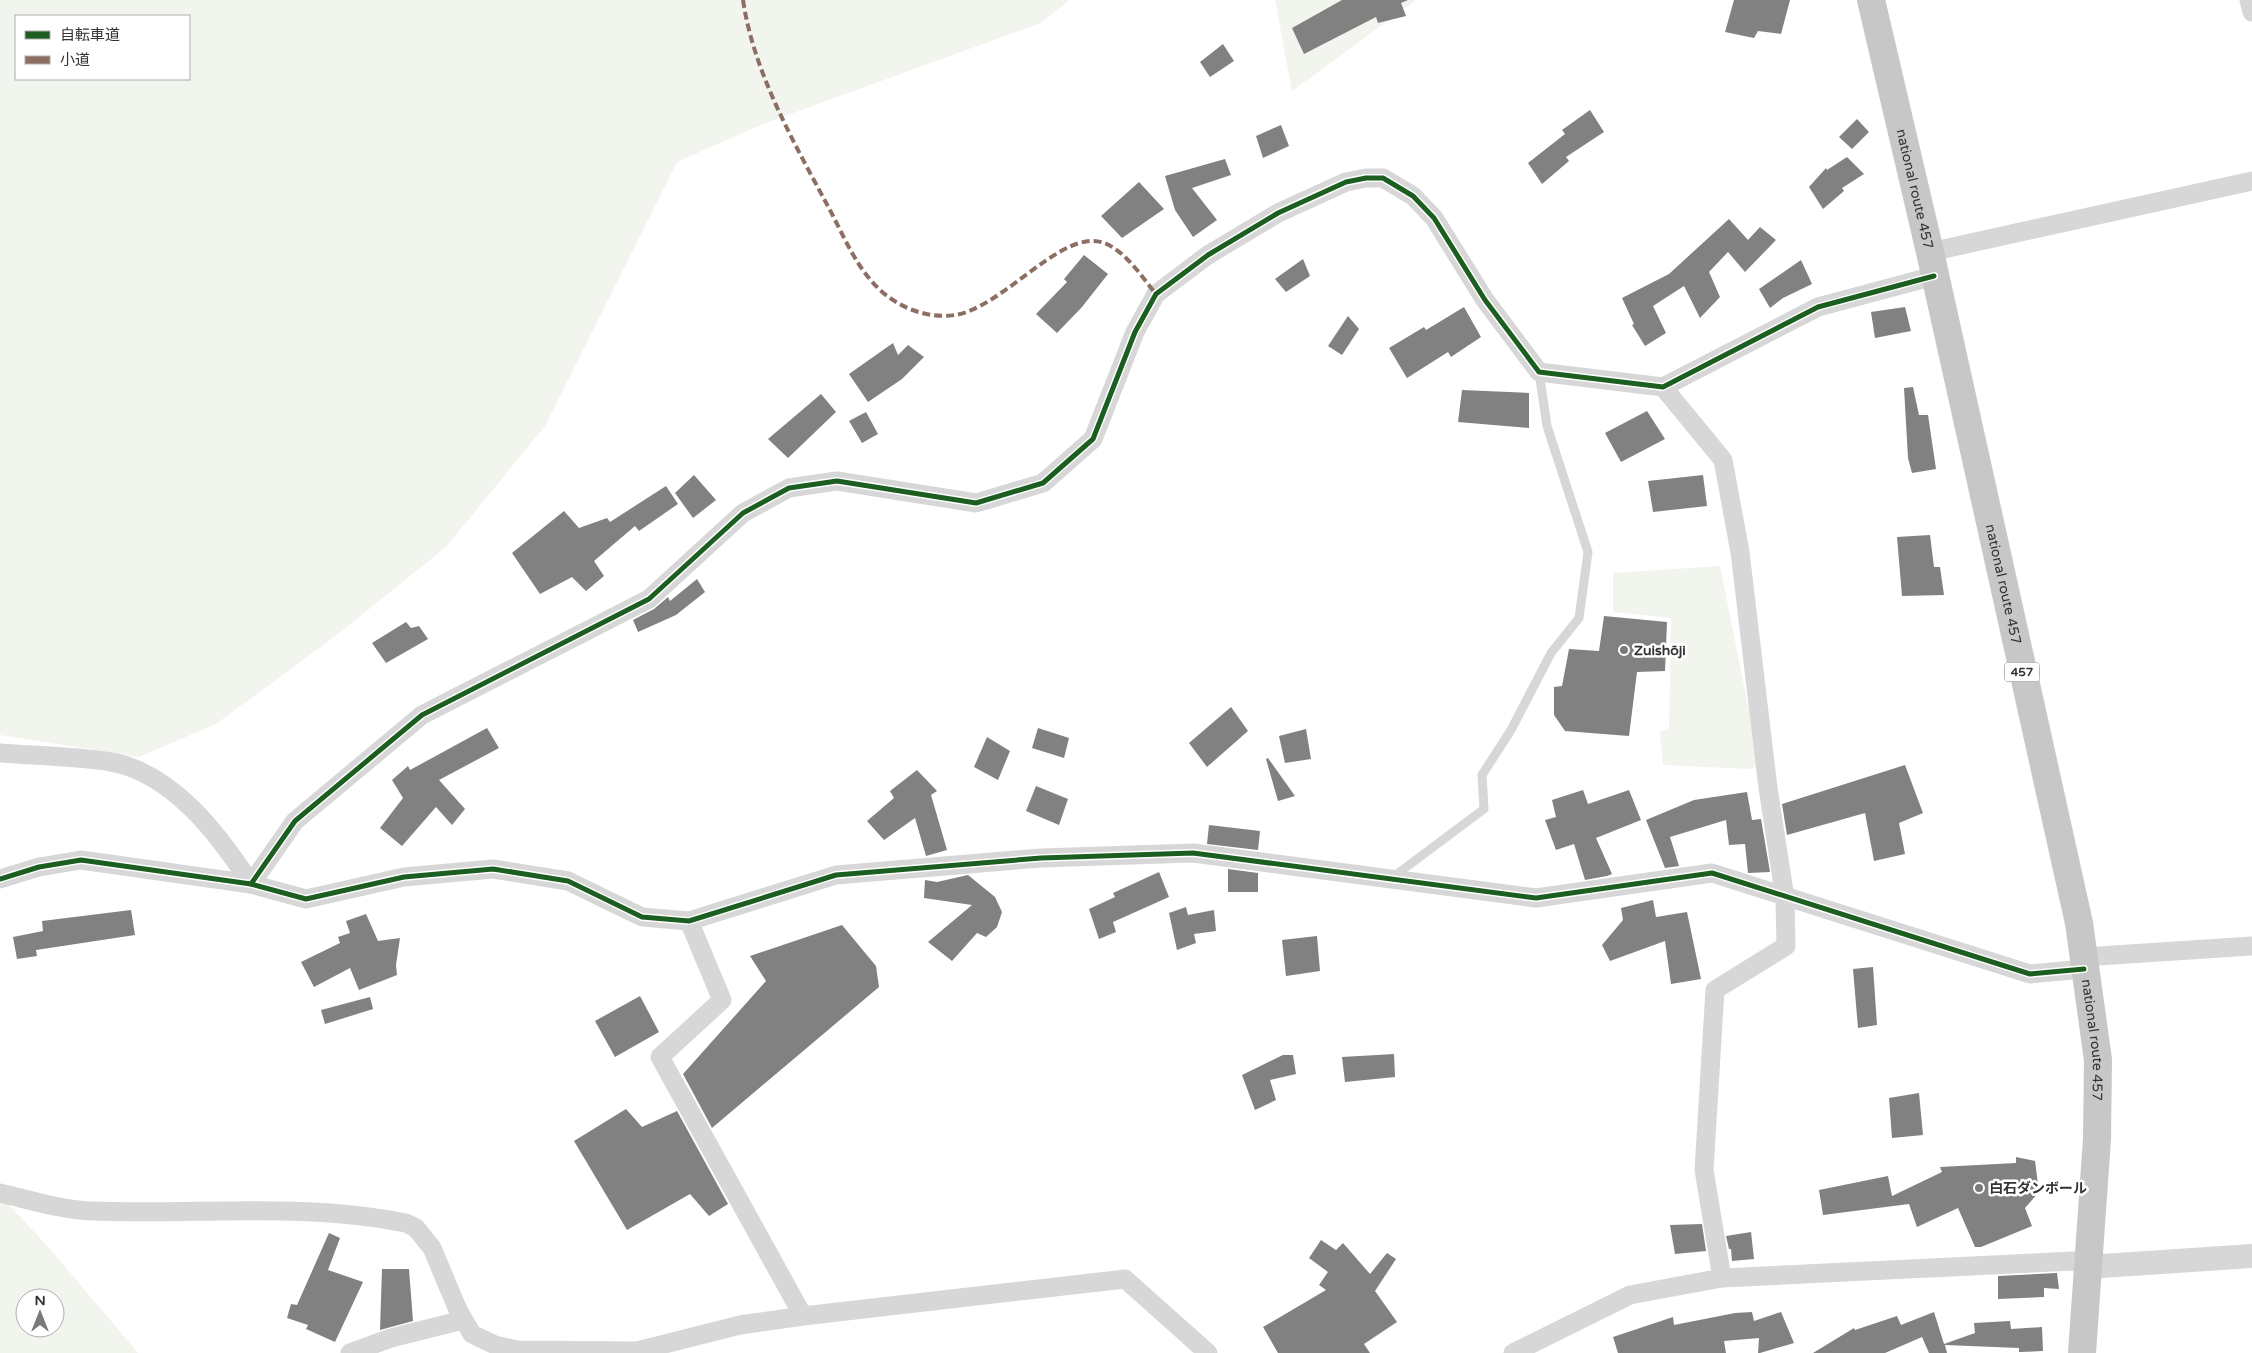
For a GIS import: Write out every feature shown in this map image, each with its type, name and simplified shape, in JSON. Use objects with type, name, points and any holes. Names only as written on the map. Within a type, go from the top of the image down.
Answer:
[{"type":"highway","name":"national route 457","points":[[1871,0],[2079,923],[2083,963],[2098,1060],[2097,1140],[2082,1353]]},
{"type":"street","points":[[2249,0],[2252,12]]},
{"type":"street","points":[[251,884],[295,821],[422,715],[649,599],[743,513],[789,488],[837,481],[976,503],[1043,484],[1093,439],[1135,332],[1156,294],[1208,256],[1278,213],[1346,182],[1366,178],[1383,178],[1413,196],[1434,218],[1486,300],[1539,372],[1663,387],[1818,307],[1932,264],[2252,180]]},
{"type":"street","points":[[1663,387],[1723,460],[1740,552],[1768,788],[1785,898],[1786,946],[1715,990],[1704,1170],[1722,1278]]},
{"type":"street","points":[[0,753],[112,762],[148,776],[181,797],[232,856],[251,884]]},
{"type":"street","points":[[0,879],[39,867],[81,860],[251,884],[306,899],[404,877],[493,869],[568,881],[642,917],[689,921],[836,875],[1041,858],[1193,853],[1536,898],[1712,873],[1785,898],[2030,974],[2083,963],[2252,946]]},
{"type":"street","points":[[689,921],[722,1000],[660,1057],[803,1316]]},
{"type":"street","points":[[0,1193],[92,1211],[328,1212],[362,1215],[406,1223],[420,1232],[432,1248],[463,1320],[472,1334],[495,1345],[517,1350],[618,1352],[637,1350],[740,1325],[1124,1279],[1208,1353]]},
{"type":"street","points":[[1513,1353],[1630,1295],[1722,1278],[2074,1262],[2087,1267],[2252,1256]]},
{"type":"street","points":[[350,1353],[391,1338],[463,1320]]},
{"type":"lane","points":[[1390,879],[1484,809],[1482,775],[1511,730],[1551,653],[1579,618],[1588,552],[1547,426],[1539,372]]},
{"type":"shaded area","points":[[0,0],[1069,0],[1041,23],[763,124],[677,162],[545,426],[446,547],[337,635],[216,724],[139,757],[0,735]]},
{"type":"shaded area","points":[[1275,0],[1416,0],[1292,91]]},
{"type":"shaded area","points":[[1720,566],[1760,765],[1749,769],[1663,765],[1660,732],[1669,728],[1671,618],[1613,612],[1613,573]]},
{"type":"shaded area","points":[[0,1195],[51,1250],[138,1353],[0,1353]]},
{"type":"building","points":[[1342,0],[1408,0],[1401,3],[1406,16],[1378,23],[1376,17],[1304,54],[1292,28]]},
{"type":"building","points":[[1734,0],[1790,0],[1781,34],[1758,31],[1754,38],[1725,32]]},
{"type":"building","points":[[1223,44],[1234,61],[1210,77],[1200,62]]},
{"type":"building","points":[[1590,110],[1604,132],[1566,157],[1569,161],[1542,184],[1528,163],[1565,134],[1562,130]]},
{"type":"building","points":[[1857,119],[1869,132],[1852,149],[1839,137]]},
{"type":"building","points":[[1281,125],[1289,146],[1263,158],[1256,136]]},
{"type":"building","points":[[1847,157],[1864,174],[1842,188],[1844,191],[1823,209],[1809,187],[1826,168],[1827,170]]},
{"type":"building","points":[[1225,159],[1231,175],[1192,188],[1217,220],[1193,237],[1175,210],[1165,176]]},
{"type":"building","points":[[1139,182],[1164,209],[1122,238],[1101,216]]},
{"type":"building","points":[[1729,219],[1748,240],[1760,227],[1776,240],[1745,272],[1728,252],[1709,272],[1720,297],[1700,318],[1684,286],[1653,306],[1666,333],[1645,346],[1632,325],[1634,324],[1622,298],[1669,274]]},
{"type":"building","points":[[1084,255],[1108,274],[1082,307],[1057,333],[1036,314],[1067,282],[1064,279]]},
{"type":"building","points":[[1303,259],[1310,276],[1286,292],[1275,279]]},
{"type":"building","points":[[1801,260],[1812,284],[1783,298],[1770,308],[1759,289]]},
{"type":"building","points":[[1464,307],[1481,337],[1451,357],[1448,352],[1407,378],[1389,348],[1424,327],[1426,330]]},
{"type":"building","points":[[1905,307],[1911,331],[1875,338],[1871,312]]},
{"type":"building","points":[[1348,316],[1359,329],[1342,355],[1328,346]]},
{"type":"building","points":[[893,343],[898,355],[908,345],[924,357],[902,379],[868,402],[849,374]]},
{"type":"building","points":[[1913,387],[1919,415],[1928,415],[1936,469],[1912,473],[1908,458],[1904,388]]},
{"type":"building","points":[[1462,390],[1529,393],[1529,428],[1458,422]]},
{"type":"building","points":[[821,394],[836,412],[788,458],[768,439]]},
{"type":"building","points":[[1647,411],[1665,439],[1621,462],[1605,433]]},
{"type":"building","points":[[866,412],[878,434],[862,443],[849,421]]},
{"type":"building","points":[[694,475],[716,500],[693,518],[675,493]]},
{"type":"building","points":[[1703,475],[1707,506],[1653,512],[1648,481]]},
{"type":"building","points":[[666,486],[678,504],[639,531],[635,526],[594,561],[604,576],[586,591],[572,577],[540,594],[512,553],[564,511],[579,528],[607,518],[610,522]]},
{"type":"building","points":[[1930,535],[1934,567],[1940,567],[1944,595],[1902,596],[1897,537]]},
{"type":"building","points":[[697,579],[705,592],[676,615],[638,632],[633,620],[654,609],[668,597],[670,601]]},
{"type":"building","points":[[1604,616],[1667,622],[1665,671],[1637,672],[1629,736],[1565,731],[1554,715],[1554,687],[1562,686],[1569,649],[1599,651]]},
{"type":"building","points":[[406,622],[411,628],[419,626],[428,639],[386,663],[372,643]]},
{"type":"building","points":[[1231,707],[1248,731],[1207,767],[1189,743]]},
{"type":"building","points":[[487,728],[499,748],[439,780],[465,809],[452,825],[436,807],[402,846],[380,828],[403,798],[392,780],[408,766],[410,770]]},
{"type":"building","points":[[1038,728],[1069,738],[1064,758],[1032,748]]},
{"type":"building","points":[[1306,729],[1311,759],[1285,763],[1279,736]]},
{"type":"building","points":[[987,737],[1010,751],[998,780],[974,767]]},
{"type":"building","points":[[1268,758],[1295,796],[1278,801],[1266,759]]},
{"type":"building","points":[[1905,765],[1923,813],[1899,823],[1905,854],[1874,861],[1865,813],[1787,835],[1782,804]]},
{"type":"building","points":[[917,770],[937,791],[931,795],[947,850],[926,856],[915,818],[884,840],[867,821],[894,798],[890,791]]},
{"type":"building","points":[[1036,786],[1068,799],[1059,825],[1026,811]]},
{"type":"building","points":[[1583,790],[1588,804],[1629,790],[1641,820],[1596,838],[1612,874],[1585,880],[1574,844],[1556,850],[1545,820],[1556,817],[1552,800]]},
{"type":"building","points":[[1747,792],[1752,820],[1761,819],[1770,872],[1748,873],[1745,844],[1729,845],[1726,820],[1670,837],[1679,866],[1665,868],[1646,820],[1694,800]]},
{"type":"building","points":[[1209,825],[1260,831],[1258,850],[1207,844]]},
{"type":"building","points":[[1228,869],[1258,873],[1258,892],[1228,892]]},
{"type":"building","points":[[1159,872],[1169,897],[1113,922],[1116,932],[1099,939],[1089,909],[1115,897],[1113,893]]},
{"type":"building","points":[[968,875],[995,897],[1002,912],[997,927],[986,937],[977,933],[952,961],[928,942],[972,905],[924,898],[925,880],[937,882]]},
{"type":"building","points":[[1653,900],[1656,917],[1687,912],[1701,979],[1671,984],[1665,941],[1610,961],[1602,945],[1623,920],[1621,908]]},
{"type":"building","points":[[1186,907],[1188,915],[1214,910],[1216,931],[1194,934],[1196,943],[1177,950],[1169,913]]},
{"type":"building","points":[[131,910],[135,935],[36,950],[37,956],[17,959],[13,937],[43,931],[42,921]]},
{"type":"building","points":[[366,914],[378,941],[400,938],[396,965],[397,975],[359,990],[350,968],[314,987],[301,962],[340,943],[338,937],[350,933],[346,921]]},
{"type":"building","points":[[842,925],[876,966],[879,987],[712,1128],[683,1074],[766,981],[750,956]]},
{"type":"building","points":[[1317,936],[1320,971],[1286,976],[1282,940]]},
{"type":"building","points":[[1873,967],[1877,1025],[1858,1028],[1853,969]]},
{"type":"building","points":[[640,996],[659,1032],[615,1057],[595,1021]]},
{"type":"building","points":[[370,997],[373,1009],[325,1024],[321,1010]]},
{"type":"building","points":[[1394,1054],[1395,1077],[1345,1082],[1342,1057]]},
{"type":"building","points":[[1283,1055],[1293,1055],[1296,1074],[1270,1080],[1276,1100],[1255,1110],[1242,1075]]},
{"type":"building","points":[[1919,1093],[1923,1135],[1892,1138],[1889,1098]]},
{"type":"building","points":[[626,1109],[642,1127],[677,1111],[728,1204],[709,1216],[690,1194],[627,1230],[574,1141]]},
{"type":"building","points":[[2016,1157],[2035,1161],[2039,1192],[2025,1208],[2032,1226],[1981,1247],[1975,1247],[1958,1208],[1917,1227],[1909,1204],[1823,1215],[1819,1190],[1888,1176],[1892,1196],[1942,1172],[1940,1167],[2016,1163]]},
{"type":"building","points":[[1702,1224],[1706,1251],[1675,1254],[1670,1225]]},
{"type":"building","points":[[1751,1232],[1754,1259],[1732,1261],[1731,1249],[1729,1249],[1726,1236]]},
{"type":"building","points":[[329,1233],[340,1238],[328,1270],[363,1282],[335,1342],[306,1329],[308,1325],[287,1318],[291,1304],[297,1305]]},
{"type":"building","points":[[1321,1240],[1336,1250],[1343,1243],[1370,1274],[1387,1253],[1396,1259],[1375,1291],[1397,1322],[1364,1344],[1370,1353],[1278,1353],[1263,1327],[1326,1290],[1319,1285],[1328,1272],[1309,1258]]},
{"type":"building","points":[[382,1269],[409,1269],[413,1321],[380,1330]]},
{"type":"building","points":[[2057,1273],[2059,1289],[2044,1288],[2044,1297],[1998,1299],[1998,1276]]},
{"type":"building","points":[[1752,1312],[1754,1321],[1781,1312],[1794,1343],[1760,1353],[1758,1353],[1759,1338],[1724,1341],[1726,1353],[1618,1353],[1613,1337],[1673,1317],[1674,1325],[1735,1313]]},
{"type":"building","points":[[1934,1312],[1944,1344],[1975,1333],[1974,1323],[2010,1321],[2011,1329],[2042,1327],[2043,1351],[2019,1352],[2019,1348],[1945,1345],[1947,1353],[1929,1353],[1922,1337],[1885,1353],[1813,1353],[1854,1328],[1855,1330],[1897,1316],[1901,1325]]},
{"type":"marked path","points":[[743,0],[756,55],[766,83],[791,136],[858,263],[871,281],[887,296],[905,307],[924,314],[955,315],[972,310],[990,300],[1062,251],[1078,243],[1094,241],[1104,243],[1121,253],[1156,294]]},
{"type":"cycle path","points":[[251,884],[295,821],[422,715],[649,599],[743,513],[789,488],[837,481],[976,503],[1043,483],[1093,439],[1135,332],[1156,294],[1208,255],[1278,213],[1346,182],[1366,178],[1383,178],[1413,196],[1434,218],[1485,300],[1539,372],[1663,387],[1818,307],[1934,276]]},
{"type":"cycle path","points":[[0,879],[39,867],[81,860],[251,884],[306,899],[404,877],[493,869],[568,881],[642,917],[689,921],[836,875],[1041,858],[1193,853],[1536,898],[1712,873],[2030,974],[2084,969]]},
{"type":"place","name":"Zuishōji","points":[[1624,650]]},
{"type":"place","name":"白石ダンボール","points":[[1979,1188]]}]
